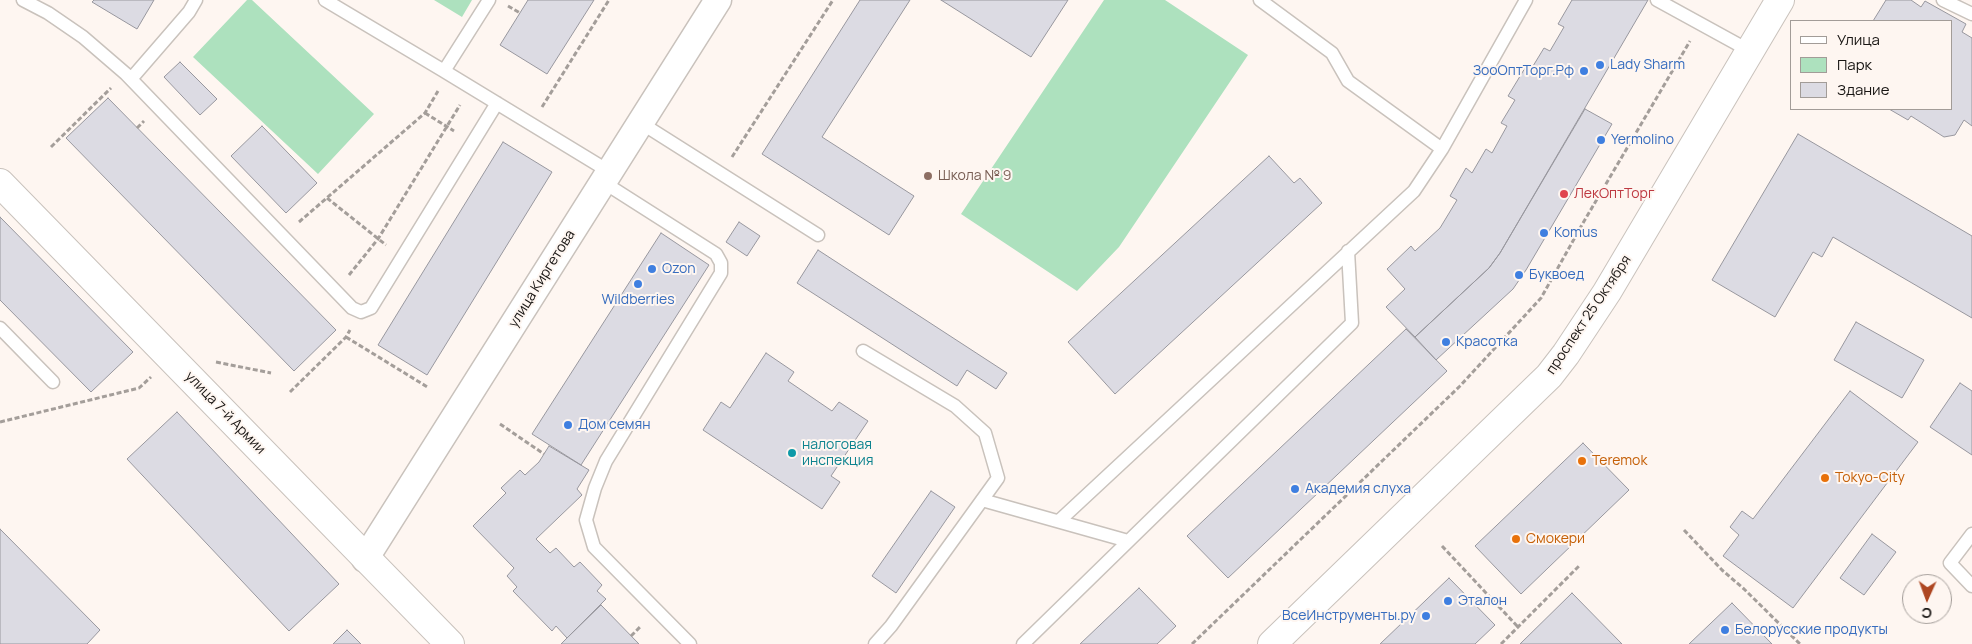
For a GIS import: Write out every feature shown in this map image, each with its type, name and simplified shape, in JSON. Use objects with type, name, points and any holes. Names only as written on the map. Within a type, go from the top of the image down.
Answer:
[{"type":"main road","name":"проспект 25 Октября","points":[[1272,644],[1549,376],[1607,292],[1780,0]]},
{"type":"main road","name":"улица 7-й Армии","points":[[0,182],[450,644]]},
{"type":"street","name":"улица Киргетова","points":[[366,559],[718,0]]},
{"type":"lane","points":[[23,0],[48,13],[83,37],[128,76],[336,292],[352,308],[362,312],[371,308],[497,103]]},
{"type":"lane","points":[[128,76],[189,12],[196,0]]},
{"type":"lane","points":[[325,0],[531,124],[716,254],[722,262],[721,274],[606,461],[595,488],[586,520],[594,547],[690,644]]},
{"type":"lane","points":[[447,72],[488,0]]},
{"type":"lane","points":[[1260,0],[1332,53],[1348,81],[1442,149]]},
{"type":"lane","points":[[1059,522],[1414,191],[1442,149],[1526,0]]},
{"type":"lane","points":[[1657,0],[1750,51]]},
{"type":"lane","points":[[1943,0],[1972,14]]},
{"type":"lane","points":[[641,123],[818,235]]},
{"type":"lane","points":[[1023,644],[1352,323],[1348,251]]},
{"type":"lane","points":[[0,328],[53,382]]},
{"type":"lane","points":[[863,351],[955,406],[985,432],[998,478],[891,626],[875,644]]},
{"type":"lane","points":[[982,500],[1128,541]]},
{"type":"lane","points":[[1972,534],[1950,563],[1972,586]]},
{"type":"path","points":[[531,124],[609,0]]},
{"type":"path","points":[[722,174],[833,0]]},
{"type":"path","points":[[1192,644],[1460,386],[1541,298],[1582,223],[1700,24]]},
{"type":"path","points":[[282,236],[425,113],[447,72]]},
{"type":"path","points":[[51,147],[128,76]]},
{"type":"path","points":[[336,292],[378,239],[471,87]]},
{"type":"path","points":[[425,113],[473,143]]},
{"type":"path","points":[[327,198],[402,258]]},
{"type":"path","points":[[290,392],[346,337],[362,312]]},
{"type":"path","points":[[346,337],[429,388]]},
{"type":"path","points":[[213,362],[271,373]]},
{"type":"path","points":[[0,422],[139,388],[157,371]]},
{"type":"path","points":[[500,424],[544,454]]},
{"type":"path","points":[[1684,530],[1722,570],[1800,644]]},
{"type":"path","points":[[1442,546],[1518,627]]},
{"type":"path","points":[[1501,644],[1579,566]]},
{"type":"green space","points":[[247,0],[252,0],[374,114],[318,174],[193,57]]},
{"type":"green space","points":[[434,0],[472,0],[462,17]]},
{"type":"green space","points":[[1104,0],[1165,0],[1248,55],[1119,247],[1077,291],[961,214]]},
{"type":"building","points":[[94,0],[154,0],[137,29],[92,2]]},
{"type":"building","points":[[528,0],[594,0],[547,74],[500,45]]},
{"type":"building","points":[[860,0],[910,0],[822,137],[914,196],[889,235],[762,154]]},
{"type":"building","points":[[941,0],[1068,0],[1031,57]]},
{"type":"building","points":[[1572,0],[1648,0],[1500,253],[1489,268],[1415,337],[1386,307],[1405,289],[1387,269],[1411,246],[1415,251],[1440,228],[1457,200],[1450,196],[1466,168],[1472,173],[1486,149],[1492,153],[1507,126],[1501,123],[1515,100],[1508,96],[1525,68],[1530,71],[1544,48],[1550,51],[1564,27],[1558,24]]},
{"type":"building","points":[[1886,0],[1911,0],[1921,7],[1925,1],[1966,24],[1962,32],[1972,38],[1972,126],[1964,120],[1955,135],[1944,137],[1911,116],[1908,120],[1891,110],[1952,110],[1952,20],[1874,20]]},
{"type":"building","points":[[180,62],[217,99],[200,115],[164,77]]},
{"type":"building","points":[[108,98],[336,330],[294,371],[66,138]]},
{"type":"building","points":[[1585,109],[1612,124],[1526,270],[1513,289],[1436,360],[1415,337],[1489,268],[1500,253]]},
{"type":"building","points":[[262,126],[317,183],[286,213],[231,156]]},
{"type":"building","points":[[1798,134],[1972,236],[1972,318],[1833,237],[1822,257],[1813,252],[1775,317],[1712,280]]},
{"type":"building","points":[[503,142],[552,172],[427,375],[378,345]]},
{"type":"building","points":[[1269,156],[1294,183],[1300,178],[1322,203],[1115,394],[1068,342]]},
{"type":"building","points":[[0,217],[133,352],[91,392],[0,300]]},
{"type":"building","points":[[739,222],[760,236],[747,256],[726,242]]},
{"type":"building","points":[[661,233],[709,265],[581,465],[532,434]]},
{"type":"building","points":[[818,250],[1007,373],[996,389],[967,370],[957,386],[797,283]]},
{"type":"building","points":[[1856,322],[1924,360],[1902,398],[1834,360]]},
{"type":"building","points":[[1406,329],[1447,371],[1228,578],[1187,536]]},
{"type":"building","name":"налоговая инспекция","points":[[766,353],[794,372],[788,381],[832,411],[839,402],[868,421],[831,476],[840,482],[822,509],[703,430],[721,402],[730,408]]},
{"type":"building","points":[[1960,383],[1972,391],[1972,455],[1930,427]]},
{"type":"building","points":[[1850,391],[1918,442],[1793,608],[1723,556],[1739,535],[1730,527],[1742,511],[1753,519]]},
{"type":"building","points":[[177,412],[339,584],[289,631],[127,459]]},
{"type":"building","points":[[1583,443],[1629,490],[1521,594],[1475,546]]},
{"type":"building","points":[[549,446],[589,470],[577,489],[582,495],[536,539],[550,553],[556,548],[574,567],[580,562],[602,585],[597,591],[606,599],[567,638],[556,626],[552,631],[513,591],[517,587],[507,576],[514,568],[473,526],[506,493],[501,488],[520,470],[525,475],[539,462]]},
{"type":"building","points":[[931,491],[955,507],[896,593],[872,576]]},
{"type":"building","points":[[0,529],[100,630],[87,644],[0,644]]},
{"type":"building","points":[[1872,534],[1896,552],[1864,595],[1840,578]]},
{"type":"building","name":"Эталон","points":[[1449,578],[1495,625],[1475,644],[1380,644]]},
{"type":"building","points":[[1139,588],[1176,626],[1157,644],[1080,644]]},
{"type":"building","points":[[1572,593],[1622,644],[1520,644]]},
{"type":"building","points":[[1732,603],[1772,644],[1689,644]]},
{"type":"building","points":[[601,605],[639,644],[561,644],[567,638]]},
{"type":"building","points":[[347,630],[361,644],[333,644]]},
{"type":"place","name":"Lady Sharm","points":[[1600,65]]},
{"type":"place","name":"ЗооОптТорг.Рф","points":[[1584,71]]},
{"type":"place","name":"Yermolino","points":[[1601,140]]},
{"type":"place","name":"Школа № 9","points":[[928,176]]},
{"type":"place","name":"ЛекОптТорг","points":[[1564,194]]},
{"type":"place","name":"Komus","points":[[1544,233]]},
{"type":"place","name":"Ozon","points":[[652,269]]},
{"type":"place","name":"Буквоед","points":[[1519,275]]},
{"type":"place","name":"Wildberries","points":[[638,284]]},
{"type":"place","name":"Красотка","points":[[1446,342]]},
{"type":"place","name":"Дом семян","points":[[568,425]]},
{"type":"place","name":"налоговая инспекция","points":[[792,453]]},
{"type":"place","name":"Teremok","points":[[1582,461]]},
{"type":"place","name":"Tokyo-City","points":[[1825,478]]},
{"type":"place","name":"Академия слуха","points":[[1295,489]]},
{"type":"place","name":"Смокери","points":[[1516,539]]},
{"type":"place","name":"Эталон","points":[[1448,601]]},
{"type":"place","name":"ВсеИнструменты.ру","points":[[1426,616]]},
{"type":"place","name":"Белорусские продукты","points":[[1725,630]]}]
